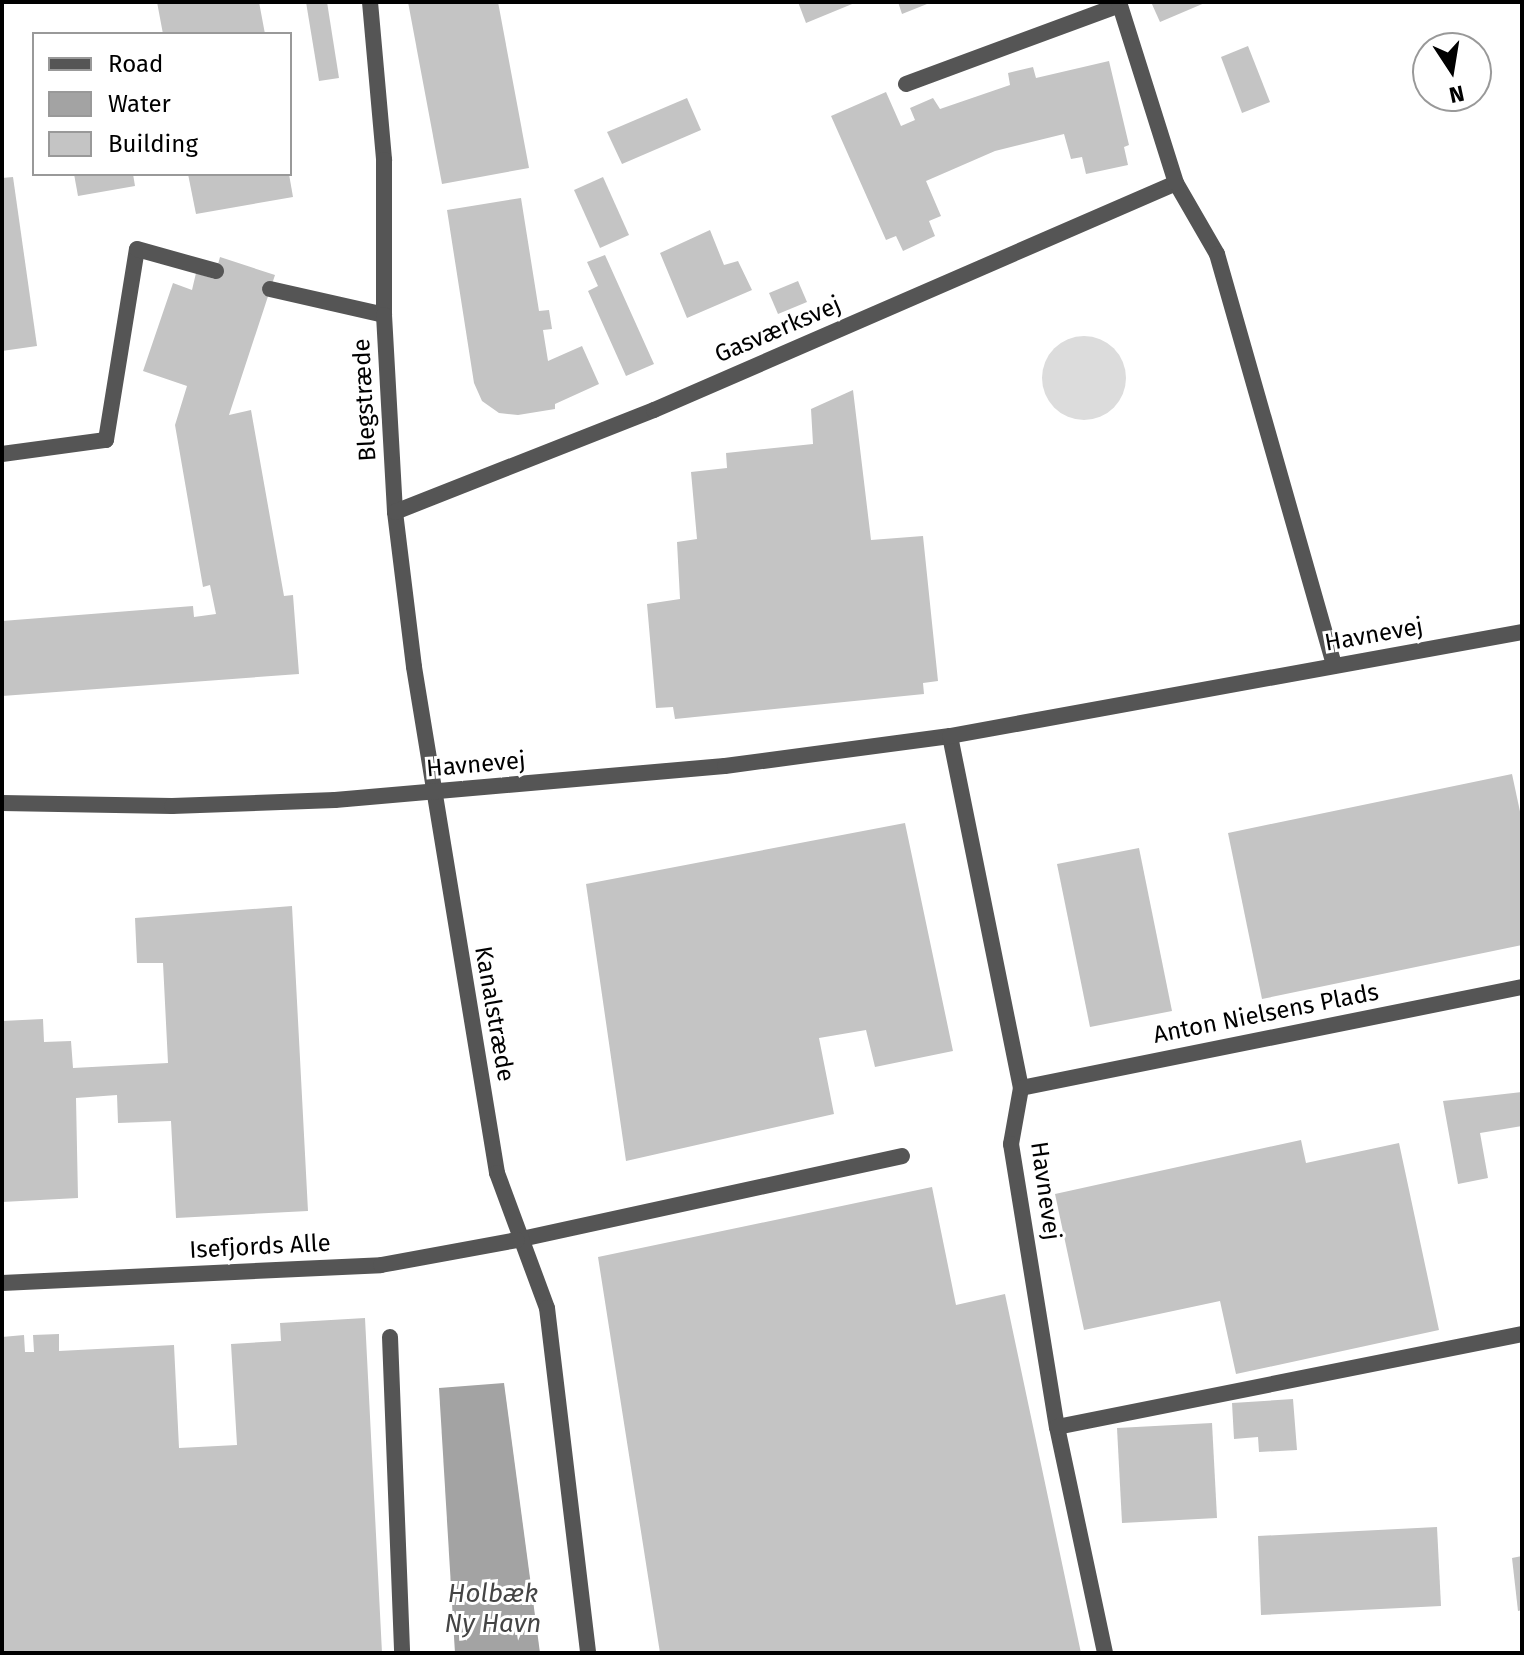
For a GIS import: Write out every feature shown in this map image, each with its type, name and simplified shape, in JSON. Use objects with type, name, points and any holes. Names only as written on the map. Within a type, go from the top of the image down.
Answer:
[{"type":"street","name":"Blegstræde","points":[[370,2],[384,160],[384,315],[395,512],[434,793]]},
{"type":"street","points":[[906,84],[1119,3],[1176,183],[1217,254],[1334,666]]},
{"type":"street","name":"Gasværksvej","points":[[395,512],[654,410],[1176,183]]},
{"type":"street","points":[[2,454],[106,440],[137,249],[216,271]]},
{"type":"street","points":[[270,289],[384,315]]},
{"type":"street","name":"Havnevej","points":[[2,803],[172,806],[434,793],[725,766],[950,736],[1522,632]]},
{"type":"street","name":"Havnevej","points":[[950,736],[1021,1088],[1011,1144],[1057,1427],[1105,1653]]},
{"type":"street","name":"Kanalstræde","points":[[434,793],[497,1173],[517,1240],[547,1308],[588,1653]]},
{"type":"street","name":"Anton Nielsens Plads","points":[[1021,1088],[1522,987]]},
{"type":"street","points":[[517,1240],[902,1156]]},
{"type":"street","name":"Isefjords Alle","points":[[2,1283],[381,1265],[517,1240]]},
{"type":"street","points":[[1057,1427],[1522,1334]]},
{"type":"street","points":[[390,1337],[402,1653]]},
{"type":"shaded area","points":[[1084,336],[1100,339],[1114,348],[1123,362],[1126,378],[1123,394],[1114,408],[1100,417],[1084,420],[1068,417],[1054,408],[1045,394],[1042,378],[1045,362],[1054,348],[1068,339]]},
{"type":"water","name":"Holbæk Ny Havn","points":[[504,1383],[540,1653],[455,1653],[439,1388]]},
{"type":"building","points":[[157,2],[259,2],[265,32],[163,32]]},
{"type":"building","points":[[306,2],[327,2],[339,78],[319,81]]},
{"type":"building","points":[[408,2],[498,2],[529,168],[442,184]]},
{"type":"building","points":[[798,2],[857,2],[806,23]]},
{"type":"building","points":[[898,2],[932,2],[902,14]]},
{"type":"building","points":[[1151,2],[1207,2],[1160,22]]},
{"type":"building","points":[[1248,46],[1270,102],[1242,113],[1221,57]]},
{"type":"building","points":[[1109,61],[1129,145],[1124,147],[1128,165],[1086,174],[1082,157],[1071,159],[1064,134],[995,151],[926,181],[941,216],[929,221],[935,236],[903,251],[896,236],[886,240],[831,116],[886,92],[901,126],[915,120],[910,108],[933,98],[940,109],[1010,85],[1008,73],[1033,67],[1036,78]]},
{"type":"building","points":[[687,98],[701,130],[622,164],[607,132]]},
{"type":"building","points":[[74,176],[133,176],[135,186],[78,196]]},
{"type":"building","points":[[188,176],[289,176],[293,197],[196,214]]},
{"type":"building","points":[[13,177],[37,346],[2,351],[2,178]]},
{"type":"building","points":[[603,177],[629,235],[600,248],[574,190]]},
{"type":"building","points":[[521,198],[539,311],[549,310],[552,329],[543,330],[548,361],[582,346],[599,384],[555,404],[555,409],[518,415],[499,413],[482,401],[474,383],[447,210]]},
{"type":"building","points":[[710,230],[724,265],[738,261],[752,290],[687,318],[660,253]]},
{"type":"building","points":[[605,255],[654,364],[626,376],[588,291],[598,286],[587,262]]},
{"type":"building","points":[[220,257],[275,275],[229,415],[251,410],[284,596],[293,595],[299,674],[2,696],[2,621],[193,606],[194,617],[216,614],[210,585],[203,587],[175,425],[187,386],[143,371],[173,283],[192,290],[196,273],[214,279]]},
{"type":"building","points":[[798,281],[807,302],[778,314],[769,293]]},
{"type":"building","points":[[853,390],[871,540],[923,536],[938,681],[923,683],[924,694],[675,719],[673,707],[656,708],[647,604],[680,599],[677,542],[697,539],[691,472],[727,468],[726,453],[813,444],[811,409]]},
{"type":"building","points":[[1512,774],[1522,821],[1522,945],[1262,999],[1228,833]]},
{"type":"building","points":[[905,823],[953,1051],[875,1067],[866,1030],[819,1038],[834,1114],[626,1161],[586,884]]},
{"type":"building","points":[[1139,848],[1172,1011],[1090,1027],[1057,864]]},
{"type":"building","points":[[292,906],[308,1211],[176,1218],[171,1121],[118,1123],[117,1095],[76,1098],[78,1198],[2,1202],[2,1021],[43,1019],[44,1042],[71,1041],[73,1068],[168,1063],[163,963],[137,963],[135,918]]},
{"type":"building","points":[[1522,1092],[1522,1126],[1480,1133],[1488,1178],[1458,1184],[1443,1101]]},
{"type":"building","points":[[1301,1140],[1306,1163],[1399,1143],[1439,1330],[1236,1374],[1220,1301],[1084,1330],[1055,1194]]},
{"type":"building","points":[[932,1187],[956,1305],[1005,1294],[1081,1653],[660,1653],[598,1257]]},
{"type":"building","points":[[365,1318],[382,1653],[2,1653],[2,1337],[24,1335],[25,1352],[34,1352],[33,1335],[59,1334],[59,1351],[174,1345],[179,1448],[237,1445],[231,1344],[281,1341],[280,1323]]},
{"type":"building","points":[[1293,1399],[1297,1450],[1259,1452],[1258,1437],[1234,1439],[1232,1403]]},
{"type":"building","points":[[1212,1423],[1217,1518],[1122,1523],[1117,1428]]},
{"type":"building","points":[[1437,1527],[1441,1606],[1261,1615],[1258,1536]]},
{"type":"building","points":[[1522,1556],[1522,1610],[1518,1611],[1512,1558]]}]
